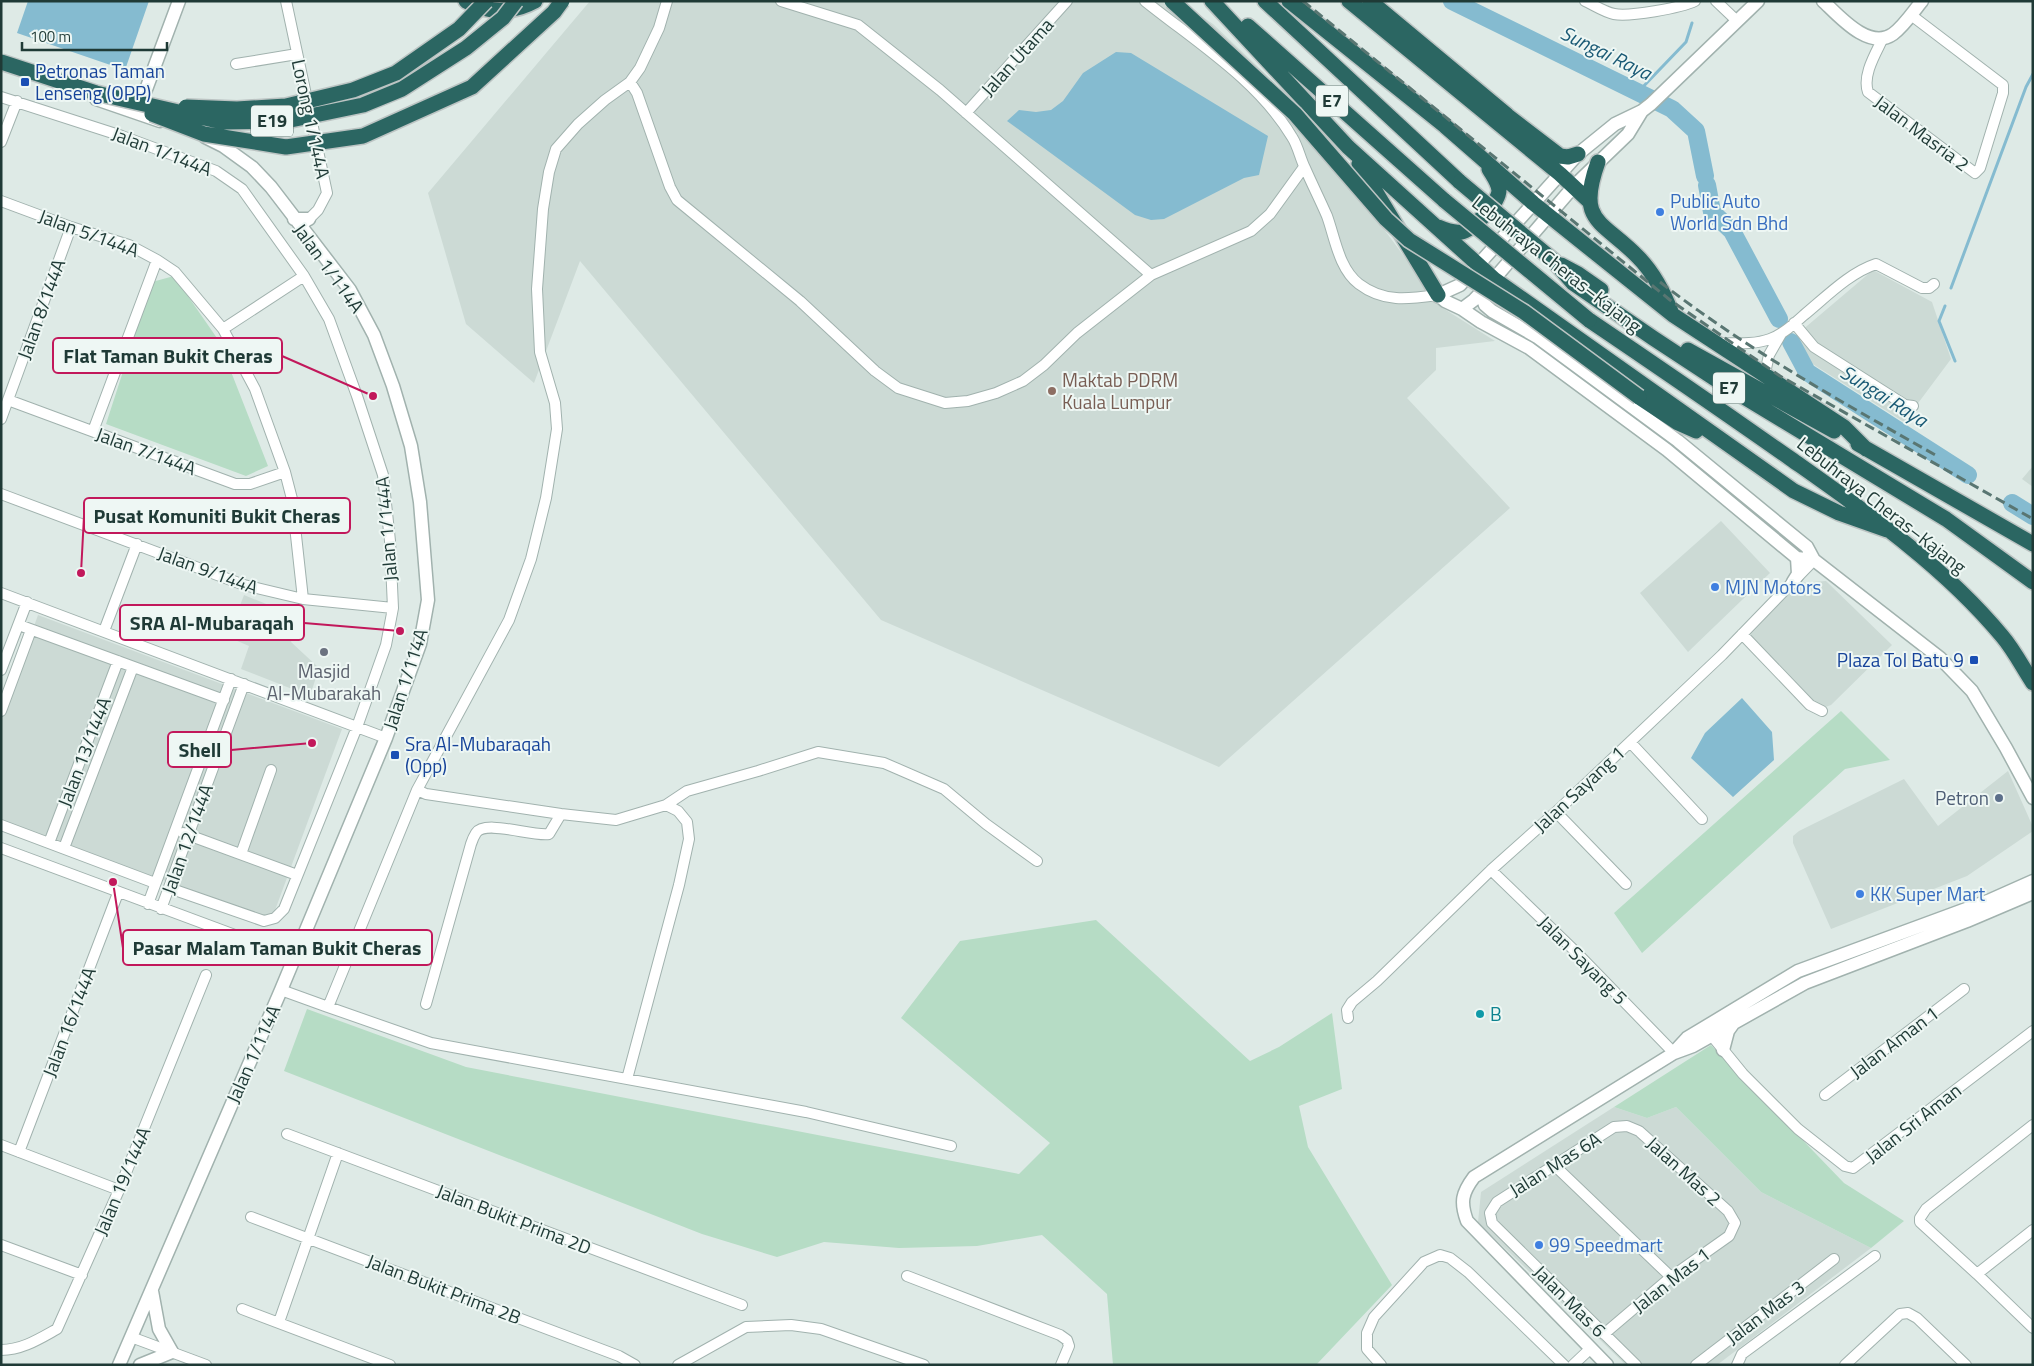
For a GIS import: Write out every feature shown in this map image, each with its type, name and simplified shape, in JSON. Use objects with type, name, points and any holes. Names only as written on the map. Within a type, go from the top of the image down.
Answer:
[{"type":"highway","points":[[466,1],[474,6],[507,11],[522,8],[535,1]]},
{"type":"highway","name":"E19","points":[[1,61],[94,90],[186,107],[237,109],[286,106],[353,90],[396,73],[459,29],[486,1]]},
{"type":"highway","name":"E19","points":[[1,61],[96,93],[222,122],[286,121],[363,105],[402,90],[436,68],[503,18],[516,1]]},
{"type":"highway","points":[[96,93],[204,134],[286,147],[363,136],[472,87],[554,12],[562,1]]},
{"type":"highway","points":[[1172,1],[1295,114],[1386,219],[1409,240],[1524,312],[1639,397],[1678,422],[1729,446]]},
{"type":"highway","points":[[1212,1],[1348,146],[1494,279],[1794,491],[1839,513],[1887,530]]},
{"type":"highway","name":"Lebuhraya Cheras–Kajang","points":[[1220,1],[1445,201],[1589,320],[1841,494],[1926,561],[1972,603],[2003,637],[2033,684]]},
{"type":"highway","name":"Lebuhraya Cheras–Kajang","points":[[1265,1],[1460,182],[1554,260],[1573,283],[1718,381],[1953,524],[2033,582]]},
{"type":"highway","points":[[1290,1],[1445,126],[1533,203],[1673,315],[1844,427],[1866,449]]},
{"type":"highway","points":[[1349,1],[1560,174],[1590,202]]},
{"type":"highway","points":[[1370,1],[1560,156],[1578,154]]},
{"type":"highway","points":[[1442,76],[1507,114]]},
{"type":"highway","points":[[1348,146],[1438,295]]},
{"type":"highway","points":[[1598,162],[1589,191],[1593,215],[1601,225],[1639,258],[1654,277],[1673,315]]},
{"type":"highway","points":[[1434,226],[1460,232],[1470,229],[1496,202],[1499,192],[1497,182],[1486,163]]},
{"type":"highway","name":"E7","points":[[1554,260],[1578,274],[1690,351],[1866,449]]},
{"type":"highway","name":"Lebuhraya Cheras–Kajang","points":[[1866,449],[2033,544]]},
{"type":"street","points":[[138,113],[179,1]]},
{"type":"street","name":"Lorong 1/144A","points":[[286,1],[326,192],[318,210],[301,222]]},
{"type":"street","points":[[328,1007],[417,790],[508,620],[531,560],[546,498],[557,429],[555,404],[540,352],[537,289],[543,209],[549,172],[556,150],[578,124],[605,100],[630,82],[640,68],[655,36],[667,1]]},
{"type":"street","points":[[782,1],[858,25],[904,60],[1152,275]]},
{"type":"street","name":"Jalan Utama","points":[[966,113],[1067,1]]},
{"type":"street","points":[[1146,1],[1257,92],[1293,138],[1348,272],[1358,283],[1372,292],[1403,300],[1438,295],[1460,285],[1578,154],[1615,124],[1646,107],[1758,1]]},
{"type":"street","points":[[1585,1],[1614,14],[1630,14],[1685,6],[1695,1]]},
{"type":"street","points":[[1716,1],[1737,21]]},
{"type":"street","points":[[1823,1],[1856,32],[1876,38],[1892,35],[1922,1]]},
{"type":"street","name":"Jalan Masria 2","points":[[1883,38],[1866,78],[1868,92],[1975,173],[1980,168],[2003,93],[2003,85],[1911,15]]},
{"type":"street","points":[[236,64],[297,54]]},
{"type":"street","name":"Jalan 1/114A","points":[[1,68],[206,137],[223,146],[252,167],[301,222],[350,290],[374,335],[394,386],[411,446],[420,502],[428,600],[420,644],[386,738],[281,990],[119,1365]]},
{"type":"street","points":[[630,82],[638,93],[670,187],[677,200],[800,300],[848,347],[898,388],[946,403],[968,401],[996,393],[1023,381],[1077,333],[1152,275],[1251,231],[1270,214],[1304,167]]},
{"type":"street","name":"Jalan 1/144A","points":[[1,97],[122,136],[216,171],[242,189],[304,276],[329,319],[383,475],[390,541],[393,608],[386,645],[357,727],[284,909],[275,918],[264,921],[169,888]]},
{"type":"street","points":[[1,142],[16,101]]},
{"type":"street","points":[[1462,309],[1481,294],[1574,186],[1628,134],[1646,107]]},
{"type":"street","name":"Jalan 5/144A","points":[[1,201],[71,227],[129,245],[157,260],[175,272],[223,329],[254,390],[285,472],[292,499],[303,599]]},
{"type":"street","name":"Jalan 8/144A","points":[[1,419],[71,227]]},
{"type":"street","points":[[93,432],[157,260]]},
{"type":"street","points":[[1715,343],[1758,342],[1770,339],[1782,333],[1828,294],[1865,268],[1876,264],[1922,288],[1929,288],[1934,284]]},
{"type":"street","points":[[223,329],[304,276]]},
{"type":"street","points":[[1481,294],[1485,305],[1492,311],[1537,337],[1678,441],[1807,547],[1814,560],[1940,658],[1972,690],[2033,798]]},
{"type":"street","points":[[1438,295],[1481,322],[1529,348],[1667,450],[1797,558],[1814,560]]},
{"type":"street","points":[[1794,323],[1814,347],[1905,405],[1913,406]]},
{"type":"street","points":[[1764,373],[1769,355],[1782,333]]},
{"type":"street","name":"Jalan 7/144A","points":[[8,400],[235,484],[250,484],[285,472]]},
{"type":"street","name":"Jalan 9/144A","points":[[1,494],[244,585],[303,599],[393,608]]},
{"type":"street","points":[[104,631],[137,544]]},
{"type":"street","points":[[1793,582],[1798,574],[1797,558]]},
{"type":"street","name":"Jalan Sayang 1","points":[[1348,1018],[1347,1010],[1352,1002],[1377,982],[1490,870],[1556,812],[1630,742],[1742,634],[1814,560]]},
{"type":"street","points":[[1,593],[386,738]]},
{"type":"street","points":[[1,670],[27,602]]},
{"type":"street","points":[[18,625],[224,700]]},
{"type":"street","points":[[1,711],[31,630]]},
{"type":"street","points":[[1742,634],[1810,705],[1822,711]]},
{"type":"street","name":"Jalan 13/144A","points":[[49,842],[118,661]]},
{"type":"street","name":"Jalan 13/144A","points":[[64,848],[133,667]]},
{"type":"street","name":"Jalan 12/144A","points":[[148,904],[231,679]]},
{"type":"street","name":"Jalan 12/144A","points":[[161,909],[244,684]]},
{"type":"street","points":[[1630,742],[1702,819]]},
{"type":"street","points":[[417,790],[426,794],[561,814],[616,820],[666,805],[687,791],[818,752],[884,763],[944,789],[986,824],[1037,861]]},
{"type":"street","points":[[241,854],[271,770]]},
{"type":"street","points":[[627,1080],[679,885],[689,839],[687,822],[678,811],[666,805]]},
{"type":"street","points":[[1556,812],[1626,884]]},
{"type":"street","points":[[426,1004],[476,832],[484,827],[540,836],[549,834],[561,814]]},
{"type":"street","points":[[1,825],[155,883]]},
{"type":"street","points":[[176,830],[297,875]]},
{"type":"street","points":[[1,848],[294,957]]},
{"type":"street","name":"Jalan Sayang 5","points":[[1490,870],[1575,950],[1674,1053]]},
{"type":"street","points":[[1674,1053],[1687,1038],[1798,971],[1988,901],[2033,881]]},
{"type":"street","name":"Jalan 16/144A","points":[[19,1152],[118,893]]},
{"type":"street","points":[[1607,1365],[1467,1221],[1462,1206],[1466,1188],[1474,1177],[1674,1053],[1712,1036],[1805,983],[1967,921],[2033,893]]},
{"type":"street","points":[[1836,956],[1847,967]]},
{"type":"street","points":[[1834,972],[1836,956]]},
{"type":"street","name":"Jalan 19/144A","points":[[1,1350],[11,1350],[35,1342],[57,1329],[119,1190],[206,975]]},
{"type":"street","name":"Jalan Aman 1","points":[[1825,1095],[1964,989]]},
{"type":"street","points":[[281,990],[432,1042],[806,1112],[951,1146]]},
{"type":"street","points":[[1712,1036],[1714,1026],[1720,1018]]},
{"type":"street","points":[[1723,1050],[1728,1031],[1733,1024]]},
{"type":"street","points":[[1698,1032],[1712,1036]]},
{"type":"street","name":"Jalan Sri Aman","points":[[1712,1036],[1743,1074],[1798,1129],[1845,1166],[1853,1168],[2032,1035]]},
{"type":"street","points":[[2033,1125],[1926,1209],[1920,1218],[1920,1222],[2033,1328]]},
{"type":"street","name":"Jalan Mas 6A","points":[[1490,1212],[1497,1202],[1614,1127],[1627,1126]]},
{"type":"street","name":"Jalan Mas 2","points":[[1627,1126],[1640,1131],[1728,1211],[1735,1223]]},
{"type":"street","name":"Jalan Bukit Prima 2D","points":[[286,1134],[742,1305]]},
{"type":"street","points":[[1,1145],[119,1190]]},
{"type":"street","points":[[279,1322],[338,1153]]},
{"type":"street","points":[[1554,1165],[1672,1277]]},
{"type":"street","name":"Jalan Mas 6","points":[[1490,1212],[1492,1223],[1636,1365]]},
{"type":"street","name":"Jalan Bukit Prima 2B","points":[[251,1217],[619,1356],[635,1365]]},
{"type":"street","name":"Jalan Mas 1","points":[[1604,1334],[1672,1277],[1729,1236],[1735,1223]]},
{"type":"street","points":[[1977,1274],[2033,1230]]},
{"type":"street","points":[[1,1245],[82,1275]]},
{"type":"street","points":[[1381,1365],[1367,1349],[1367,1333],[1374,1317],[1424,1262],[1440,1255],[1450,1258],[1468,1272],[1564,1365]]},
{"type":"street","points":[[1737,1365],[1742,1354],[1875,1256]]},
{"type":"street","name":"Jalan Mas 3","points":[[1696,1365],[1834,1259]]},
{"type":"street","points":[[1519,1275],[1532,1264]]},
{"type":"street","points":[[907,1276],[1060,1334],[1067,1340],[1069,1346],[1061,1365]]},
{"type":"street","points":[[152,1291],[158,1329],[172,1352]]},
{"type":"street","points":[[242,1309],[390,1365]]},
{"type":"street","points":[[1849,1364],[1900,1314],[1908,1313],[1917,1318],[1966,1365]]},
{"type":"street","points":[[678,1365],[694,1361],[746,1327],[790,1325],[821,1328],[924,1365]]},
{"type":"street","points":[[132,1337],[206,1365]]},
{"type":"street","points":[[1573,1365],[1591,1348]]},
{"type":"street","points":[[140,1365],[172,1352]]},
{"type":"shaded area","name":"Maktab PDRM Kuala Lumpur","points":[[590,1],[1179,1],[1213,24],[1275,83],[1415,271],[1429,296],[1438,305],[1495,341],[1436,348],[1436,370],[1407,398],[1510,508],[1219,767],[881,620],[580,261],[534,383],[466,324],[428,193]]},
{"type":"shaded area","points":[[1873,270],[1932,302],[1951,359],[1904,422],[1808,361],[1794,337]]},
{"type":"shaded area","points":[[2033,466],[2033,487],[2022,479]]},
{"type":"shaded area","points":[[1721,521],[1770,573],[1688,652],[1640,593]]},
{"type":"shaded area","points":[[1826,581],[1892,645],[1831,705],[1823,708],[1812,702],[1750,635],[1799,583]]},
{"type":"shaded area","points":[[244,595],[276,608],[303,613],[291,642],[319,668],[310,696],[241,669],[249,646],[228,637]]},
{"type":"shaded area","points":[[38,615],[342,729],[274,913],[264,917],[1,821],[1,719]]},
{"type":"shaded area","points":[[2008,771],[2033,827],[2033,831],[1967,876],[1831,929],[1793,843],[1793,836],[1799,831],[1904,779],[1938,826]]},
{"type":"shaded area","points":[[1614,1107],[1647,1118],[1676,1107],[1761,1192],[1871,1248],[1717,1365],[1626,1365],[1478,1222],[1481,1192]]},
{"type":"green space","points":[[174,276],[219,341],[268,466],[246,476],[106,424],[152,282]]},
{"type":"green space","points":[[1841,711],[1890,760],[1845,769],[1642,953],[1614,913]]},
{"type":"green space","points":[[1096,920],[1250,1061],[1279,1047],[1332,1013],[1342,1089],[1299,1106],[1308,1147],[1392,1285],[1316,1365],[1113,1365],[1107,1294],[1042,1235],[977,1246],[899,1248],[824,1242],[777,1257],[702,1234],[284,1071],[307,1009],[466,1067],[1019,1174],[1050,1143],[901,1018],[960,941]]},
{"type":"green space","points":[[1711,1045],[1844,1183],[1904,1221],[1871,1248],[1761,1192],[1676,1107],[1647,1118],[1614,1107]]},
{"type":"water","points":[[28,1],[149,1],[125,70],[17,33]]},
{"type":"water","points":[[1116,52],[1131,53],[1268,136],[1259,175],[1244,178],[1164,219],[1151,220],[1135,215],[1007,121],[1019,110],[1036,112],[1051,110],[1063,101],[1083,73]]},
{"type":"water","points":[[1742,698],[1772,732],[1774,760],[1733,797],[1691,758],[1705,733]]},
{"type":"waterway","name":"Sungai Raya","points":[[1452,1],[1672,109],[1696,131],[1705,176]]},
{"type":"waterway","points":[[1638,92],[1686,42],[1692,23]]},
{"type":"waterway","points":[[1951,288],[2026,87],[2033,74]]},
{"type":"waterway","name":"Sungai Raya","points":[[1707,185],[1712,212],[1732,231],[1779,319]]},
{"type":"waterway","points":[[1945,306],[1939,321],[1955,361]]},
{"type":"waterway","name":"Sungai Raya","points":[[1791,342],[1807,372],[1968,475]]},
{"type":"waterway","name":"Sungai Raya","points":[[2012,503],[2033,516]]},
{"type":"railway","points":[[1303,1],[1670,300],[1780,376],[2033,519]]},
{"type":"railway","points":[[1660,282],[1760,352],[1830,395],[1937,456]]},
{"type":"place","name":"Petronas Taman Lenseng (OPP)","points":[[25,82]]},
{"type":"place","name":"Public Auto World Sdn Bhd","points":[[1660,212]]},
{"type":"place","name":"Maktab PDRM Kuala Lumpur","points":[[1052,391]]},
{"type":"place","name":"Flat Taman Bukit Cheras","points":[[373,396]]},
{"type":"place","name":"Pusat Komuniti Bukit Cheras","points":[[81,573]]},
{"type":"place","name":"MJN Motors","points":[[1715,587]]},
{"type":"place","name":"SRA Al-Mubaraqah","points":[[400,631]]},
{"type":"place","name":"Masjid Al-Mubarakah","points":[[324,652]]},
{"type":"place","name":"Plaza Tol Batu 9","points":[[1974,660]]},
{"type":"place","name":"Shell","points":[[312,743]]},
{"type":"place","name":"Sra Al-Mubaraqah (Opp)","points":[[395,755]]},
{"type":"place","name":"Petron","points":[[1999,798]]},
{"type":"place","name":"Pasar Malam Taman Bukit Cheras","points":[[113,882]]},
{"type":"place","name":"KK Super Mart","points":[[1860,894]]},
{"type":"place","name":"B","points":[[1480,1014]]},
{"type":"place","name":"99 Speedmart","points":[[1539,1245]]}]
